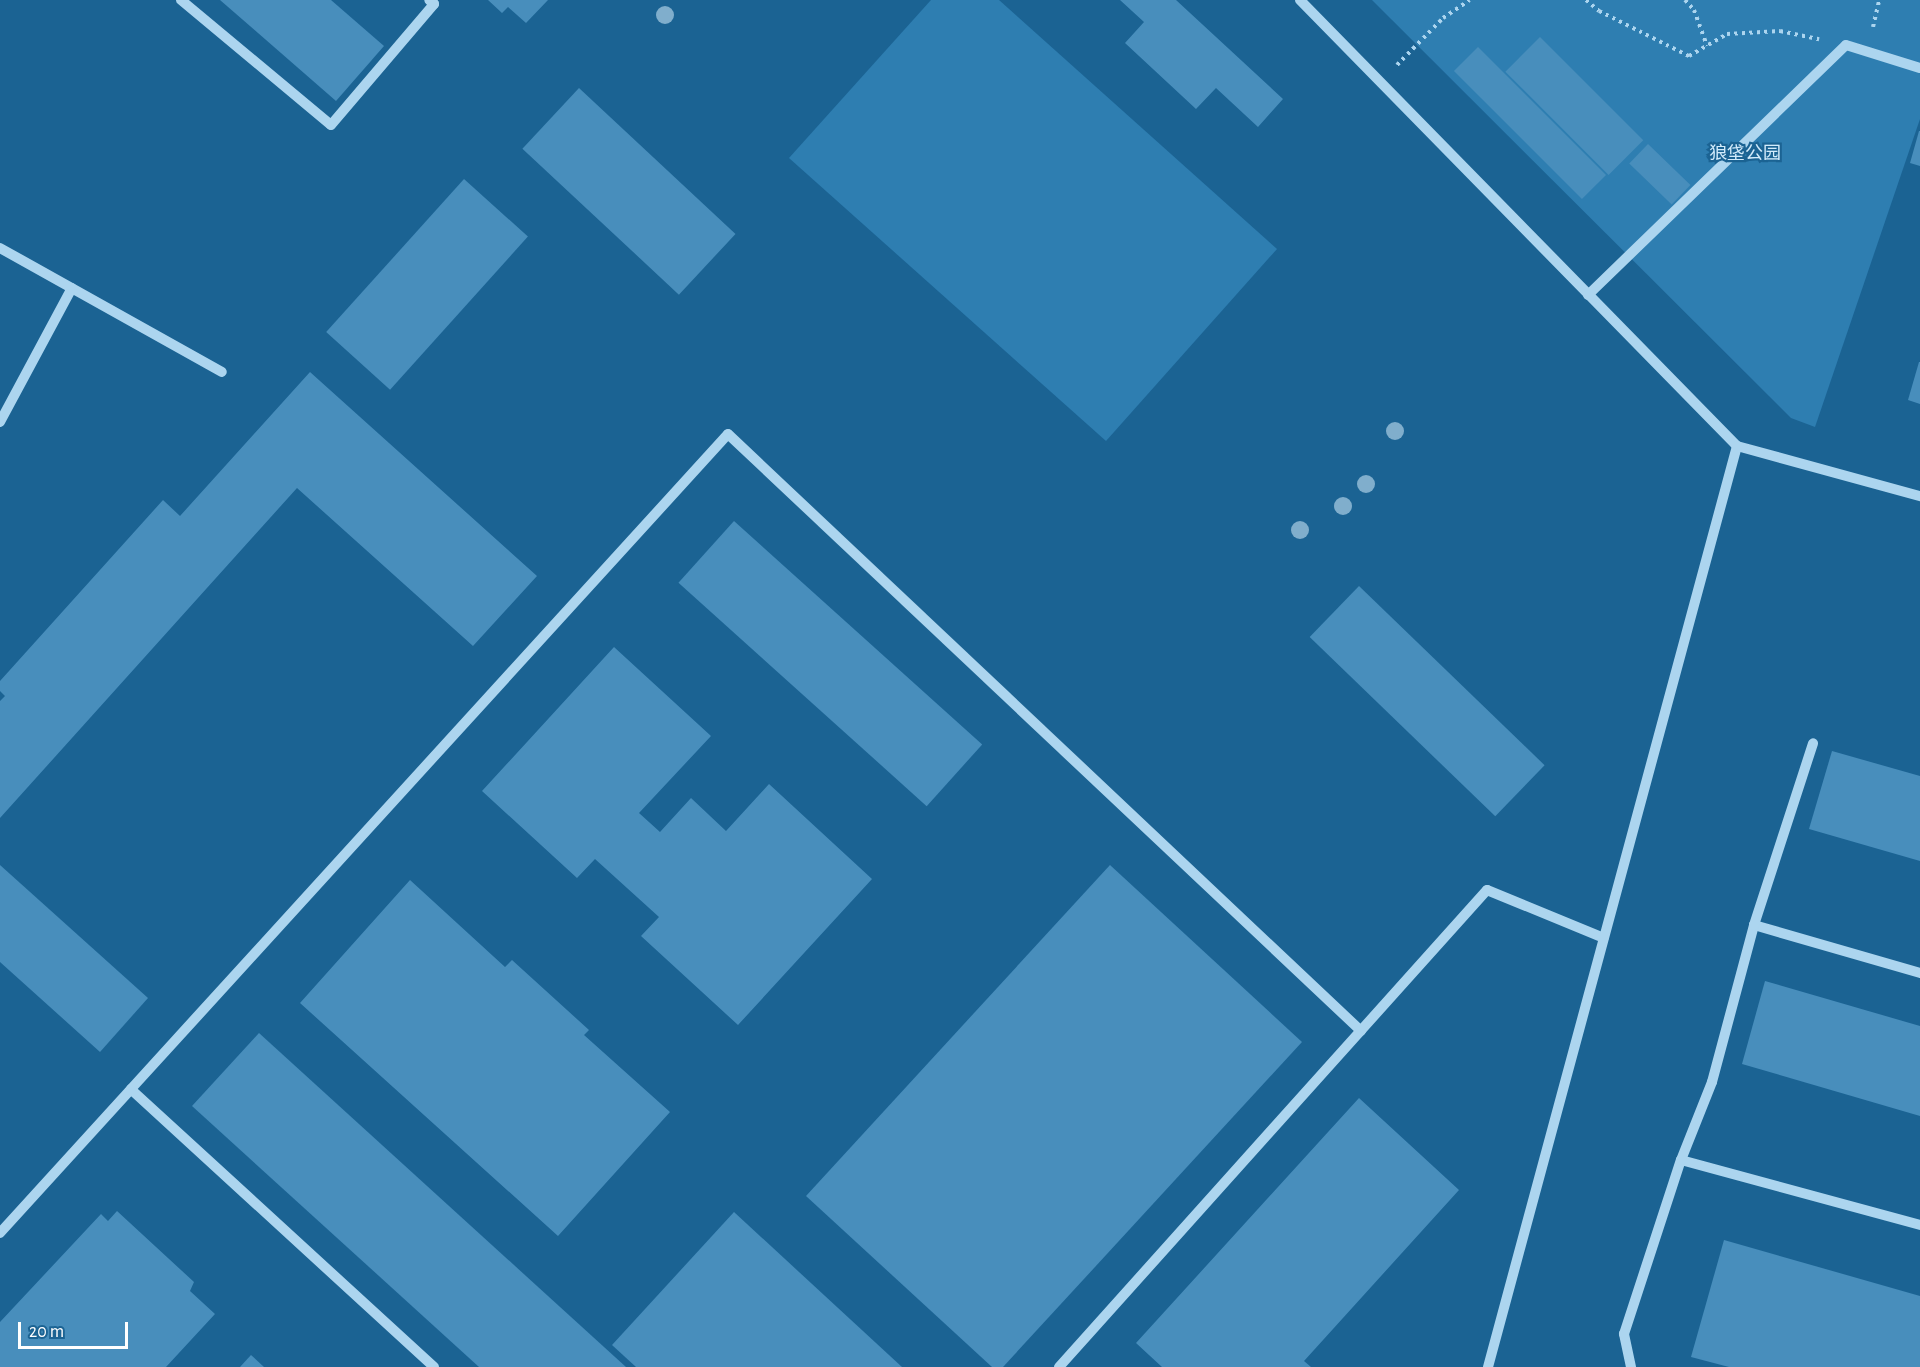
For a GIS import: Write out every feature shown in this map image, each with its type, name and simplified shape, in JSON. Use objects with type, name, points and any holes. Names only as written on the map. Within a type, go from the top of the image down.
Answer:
[{"type":"street","points":[[182,0],[331,125],[434,4],[429,0]]},
{"type":"street","points":[[1299,0],[1737,446],[1920,496]]},
{"type":"street","points":[[1588,295],[1846,45],[1920,68]]},
{"type":"street","points":[[0,248],[222,372]]},
{"type":"street","points":[[0,422],[72,288]]},
{"type":"street","points":[[0,1233],[728,434],[1360,1030]]},
{"type":"street","points":[[1488,1367],[1737,446]]},
{"type":"street","points":[[1632,1367],[1624,1334],[1681,1160],[1712,1082],[1754,925],[1813,743]]},
{"type":"street","points":[[1059,1367],[1487,890],[1604,938]]},
{"type":"street","points":[[1754,925],[1920,973]]},
{"type":"street","points":[[131,1089],[434,1367]]},
{"type":"street","points":[[1681,1160],[1920,1225]]},
{"type":"path","points":[[1380,82],[1443,18],[1470,0]]},
{"type":"path","points":[[1586,0],[1599,11],[1689,56],[1727,34],[1780,31],[1846,45]]},
{"type":"path","points":[[1685,0],[1694,10],[1707,46]]},
{"type":"green space","points":[[931,0],[999,0],[1277,249],[1106,441],[789,158]]},
{"type":"green space","name":"狼垡公园","points":[[1372,0],[1920,0],[1920,119],[1815,427],[1791,418]]},
{"type":"building","points":[[220,0],[331,0],[384,46],[336,101]]},
{"type":"building","points":[[488,0],[548,0],[526,23],[508,7],[502,13]]},
{"type":"building","points":[[1120,0],[1176,0],[1283,99],[1258,127],[1216,88],[1196,109],[1125,43],[1144,22]]},
{"type":"building","points":[[1540,37],[1643,140],[1609,175],[1505,72]]},
{"type":"building","points":[[1478,47],[1606,175],[1582,199],[1454,71]]},
{"type":"building","points":[[579,88],[736,234],[679,295],[522,149]]},
{"type":"building","points":[[1920,131],[1920,166],[1910,163]]},
{"type":"building","points":[[1648,144],[1690,185],[1672,204],[1629,163]]},
{"type":"building","points":[[464,179],[528,237],[390,390],[326,332]]},
{"type":"building","points":[[1920,362],[1920,404],[1908,400]]},
{"type":"building","points":[[310,372],[537,576],[473,646],[297,488],[0,818],[0,701],[5,696],[0,691],[0,681],[163,500],[180,516]]},
{"type":"building","points":[[734,521],[982,744],[927,806],[678,583]]},
{"type":"building","points":[[1359,586],[1545,765],[1495,816],[1310,637]]},
{"type":"building","points":[[614,647],[711,736],[639,813],[660,832],[691,798],[726,831],[769,784],[872,879],[738,1025],[641,936],[659,917],[595,859],[577,878],[482,791]]},
{"type":"building","points":[[1832,751],[1920,776],[1920,861],[1809,829]]},
{"type":"building","points":[[0,865],[148,998],[100,1052],[0,962]]},
{"type":"building","points":[[1110,865],[1302,1042],[1003,1367],[992,1367],[806,1196]]},
{"type":"building","points":[[410,880],[505,967],[512,960],[589,1030],[584,1035],[670,1112],[558,1236],[300,1003]]},
{"type":"building","points":[[1765,981],[1920,1026],[1920,1116],[1742,1064]]},
{"type":"building","points":[[259,1033],[626,1367],[479,1367],[192,1106]]},
{"type":"building","points":[[1359,1098],[1459,1190],[1304,1361],[1311,1367],[1162,1367],[1136,1343]]},
{"type":"building","points":[[117,1211],[194,1282],[190,1291],[215,1314],[166,1367],[0,1367],[0,1322],[101,1214],[108,1221]]},
{"type":"building","points":[[734,1212],[902,1367],[636,1367],[612,1345]]},
{"type":"building","points":[[1724,1240],[1920,1296],[1920,1367],[1729,1367],[1691,1357]]},
{"type":"building","points":[[251,1355],[264,1367],[240,1367]]}]
